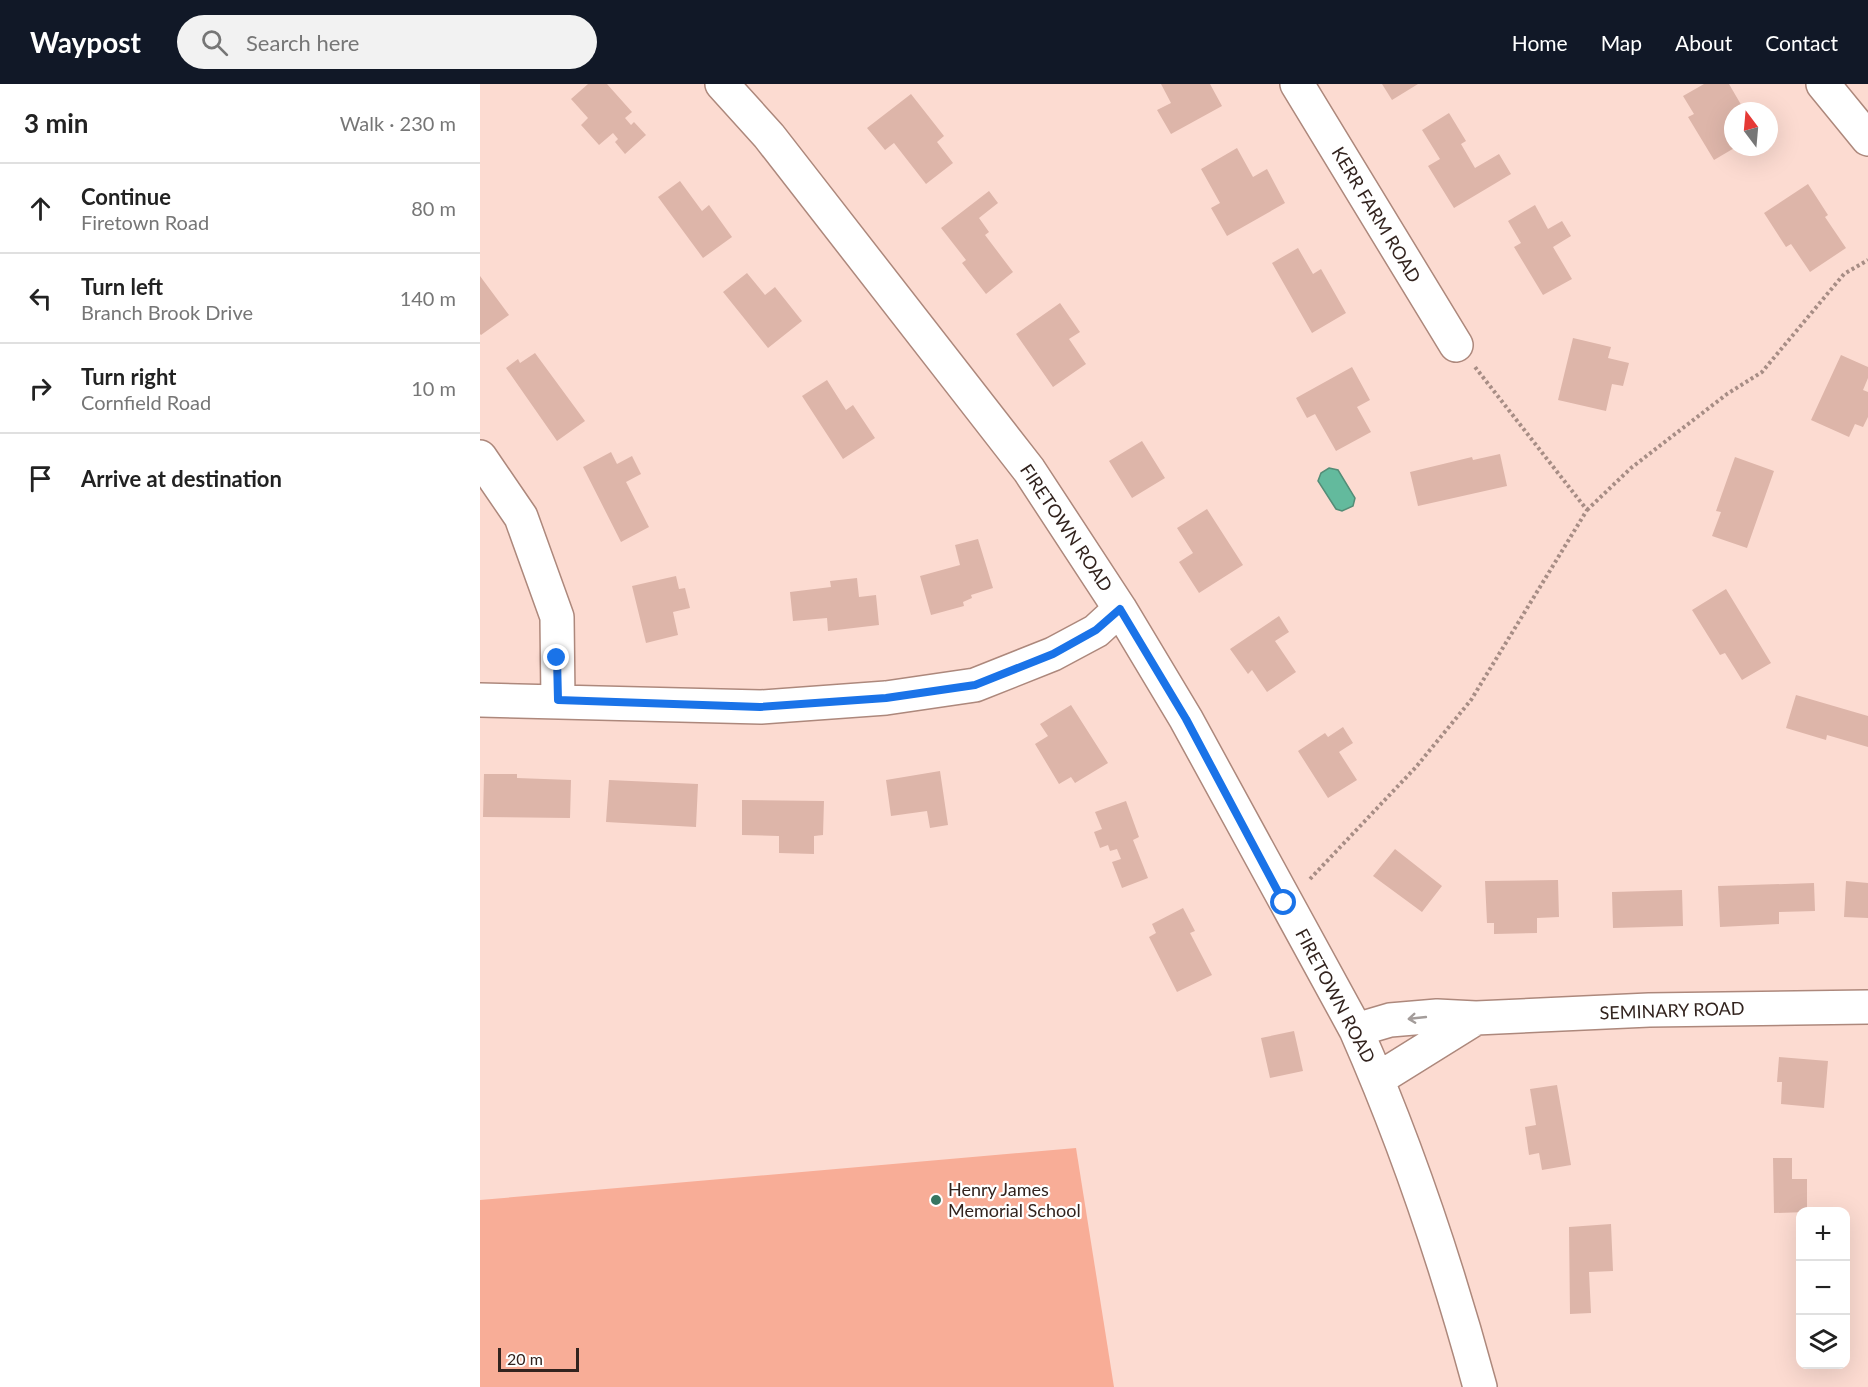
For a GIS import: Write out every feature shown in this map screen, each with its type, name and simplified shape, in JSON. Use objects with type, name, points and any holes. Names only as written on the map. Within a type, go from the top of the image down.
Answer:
[{"type":"street","name":"FIRETOWN ROAD","points":[[722,84],[770,136],[1029,470],[1120,609],[1186,719],[1356,1030],[1378,1079],[1451,1280],[1480,1387]]},
{"type":"street","name":"KERR FARM ROAD","points":[[1297,84],[1456,345]]},
{"type":"street","points":[[1823,84],[1868,138]]},
{"type":"street","points":[[480,457],[521,517],[557,616],[558,700]]},
{"type":"street","points":[[480,700],[558,700],[760,707],[886,698],[975,685],[1053,654],[1096,630],[1120,609]]},
{"type":"street","name":"SEMINARY ROAD","points":[[1356,1030],[1390,1020],[1437,1016],[1476,1018],[1649,1010],[1868,1007]]},
{"type":"street","name":"SEMINARY ROAD","points":[[1378,1079],[1476,1018]]},
{"type":"path","points":[[1310,879],[1416,767],[1471,700],[1587,510],[1631,468],[1727,394],[1762,372],[1844,274],[1868,260]]},
{"type":"path","points":[[1456,345],[1508,407],[1587,510]]},
{"type":"shaded area","points":[[1329,468],[1338,470],[1355,498],[1353,506],[1342,511],[1336,509],[1318,481],[1321,473]]},
{"type":"shaded area","points":[[1076,1148],[1114,1387],[480,1387],[480,1200]]},
{"type":"building","points":[[588,84],[607,84],[632,112],[625,118],[631,125],[634,122],[646,135],[625,154],[615,142],[618,139],[613,133],[599,145],[581,125],[588,118],[571,99]]},
{"type":"building","points":[[1161,84],[1210,84],[1222,106],[1171,134],[1157,110],[1171,103]]},
{"type":"building","points":[[1382,84],[1418,84],[1392,100]]},
{"type":"building","points":[[1704,84],[1729,84],[1740,102],[1724,102],[1724,154],[1714,160],[1688,117],[1694,114],[1683,96]]},
{"type":"building","points":[[911,94],[944,136],[937,142],[953,163],[926,184],[894,143],[885,150],[867,128]]},
{"type":"building","points":[[1449,113],[1466,141],[1461,144],[1475,168],[1499,154],[1511,174],[1454,208],[1428,166],[1440,159],[1422,130]]},
{"type":"building","points":[[1237,148],[1253,177],[1267,169],[1285,203],[1227,236],[1211,208],[1220,203],[1201,169]]},
{"type":"building","points":[[680,181],[702,211],[709,205],[732,237],[703,258],[658,197]]},
{"type":"building","points":[[1808,184],[1828,215],[1825,217],[1846,248],[1810,272],[1791,244],[1786,247],[1764,213]]},
{"type":"building","points":[[989,191],[998,203],[979,218],[989,232],[985,235],[1013,272],[986,294],[962,263],[966,260],[941,228]]},
{"type":"building","points":[[1535,205],[1548,229],[1562,221],[1571,236],[1553,247],[1572,279],[1543,295],[1514,247],[1521,243],[1508,221]]},
{"type":"building","points":[[1298,248],[1313,274],[1321,269],[1346,313],[1312,333],[1272,263]]},
{"type":"building","points":[[747,273],[765,295],[775,287],[802,321],[768,348],[723,292]]},
{"type":"building","points":[[480,276],[509,315],[481,335],[480,334]]},
{"type":"building","points":[[1060,303],[1080,332],[1069,339],[1086,364],[1053,387],[1016,334]]},
{"type":"building","points":[[1573,338],[1611,347],[1608,358],[1629,363],[1623,386],[1612,384],[1606,411],[1558,400]]},
{"type":"building","points":[[535,353],[585,421],[557,441],[506,368],[518,359],[520,363]]},
{"type":"building","points":[[1841,355],[1868,367],[1868,378],[1863,390],[1868,392],[1868,417],[1863,427],[1855,424],[1849,437],[1811,420]]},
{"type":"building","points":[[1352,367],[1370,400],[1357,407],[1371,432],[1336,451],[1315,414],[1307,418],[1296,398]]},
{"type":"building","points":[[827,380],[846,410],[853,405],[875,438],[843,459],[802,396]]},
{"type":"building","points":[[1142,441],[1165,478],[1132,498],[1109,461]]},
{"type":"building","points":[[611,452],[617,464],[632,456],[641,474],[626,482],[649,527],[621,542],[583,467]]},
{"type":"building","points":[[1500,454],[1507,486],[1418,506],[1410,472],[1472,457],[1473,460]]},
{"type":"building","points":[[1735,457],[1774,471],[1747,548],[1712,536],[1721,512],[1716,511]]},
{"type":"building","points":[[1207,509],[1243,565],[1199,593],[1179,562],[1193,553],[1177,528]]},
{"type":"building","points":[[978,539],[993,588],[971,595],[972,598],[963,602],[964,606],[931,615],[920,576],[960,565],[955,545]]},
{"type":"building","points":[[676,576],[679,589],[685,588],[690,608],[673,612],[678,635],[646,643],[632,586]]},
{"type":"building","points":[[857,578],[859,597],[876,595],[879,625],[828,631],[827,618],[793,621],[790,592],[831,587],[830,581]]},
{"type":"building","points":[[1726,589],[1771,663],[1742,680],[1725,653],[1720,655],[1692,610]]},
{"type":"building","points":[[1279,616],[1289,632],[1275,641],[1296,672],[1267,692],[1252,670],[1248,674],[1230,649]]},
{"type":"building","points":[[1796,695],[1868,716],[1868,747],[1827,735],[1826,740],[1786,728]]},
{"type":"building","points":[[1071,705],[1108,763],[1075,783],[1071,777],[1059,784],[1035,744],[1048,736],[1040,724]]},
{"type":"building","points":[[1343,727],[1353,743],[1339,752],[1357,780],[1328,798],[1298,751],[1325,733],[1328,737]]},
{"type":"building","points":[[940,771],[948,825],[930,828],[927,811],[891,816],[886,780]]},
{"type":"building","points":[[484,774],[517,774],[517,778],[571,780],[570,818],[483,817]]},
{"type":"building","points":[[609,780],[698,784],[696,827],[606,822]]},
{"type":"building","points":[[742,800],[824,801],[823,835],[814,836],[814,854],[779,853],[779,836],[742,835]]},
{"type":"building","points":[[1126,801],[1139,837],[1133,840],[1148,878],[1122,888],[1112,862],[1121,859],[1117,849],[1110,851],[1108,845],[1100,848],[1094,832],[1102,829],[1095,812]]},
{"type":"building","points":[[1395,849],[1442,886],[1422,912],[1373,876]]},
{"type":"building","points":[[1558,880],[1559,917],[1537,918],[1537,933],[1494,934],[1494,923],[1487,923],[1485,881]]},
{"type":"building","points":[[1846,881],[1868,883],[1868,918],[1844,917]]},
{"type":"building","points":[[1814,883],[1815,911],[1779,912],[1779,924],[1720,927],[1718,886]]},
{"type":"building","points":[[1682,890],[1683,926],[1613,928],[1612,892]]},
{"type":"building","points":[[1183,908],[1195,931],[1190,933],[1212,975],[1177,992],[1149,937],[1156,933],[1152,924]]},
{"type":"building","points":[[1294,1031],[1303,1071],[1270,1078],[1261,1038]]},
{"type":"building","points":[[1779,1057],[1828,1061],[1824,1108],[1781,1104],[1782,1082],[1777,1082]]},
{"type":"building","points":[[1557,1085],[1571,1165],[1542,1170],[1539,1153],[1529,1155],[1525,1127],[1536,1125],[1530,1089]]},
{"type":"building","points":[[1773,1158],[1792,1158],[1792,1179],[1807,1179],[1807,1207],[1796,1207],[1796,1212],[1774,1213]]},
{"type":"building","points":[[1611,1224],[1613,1271],[1589,1272],[1591,1313],[1570,1314],[1569,1227]]},
{"type":"place","name":"Henry James Memorial School","points":[[936,1200]]},
{"type":"route","points":[[557,658],[558,700],[760,707],[886,698],[975,685],[1053,654],[1096,630],[1120,609],[1186,719],[1284,903]]}]
